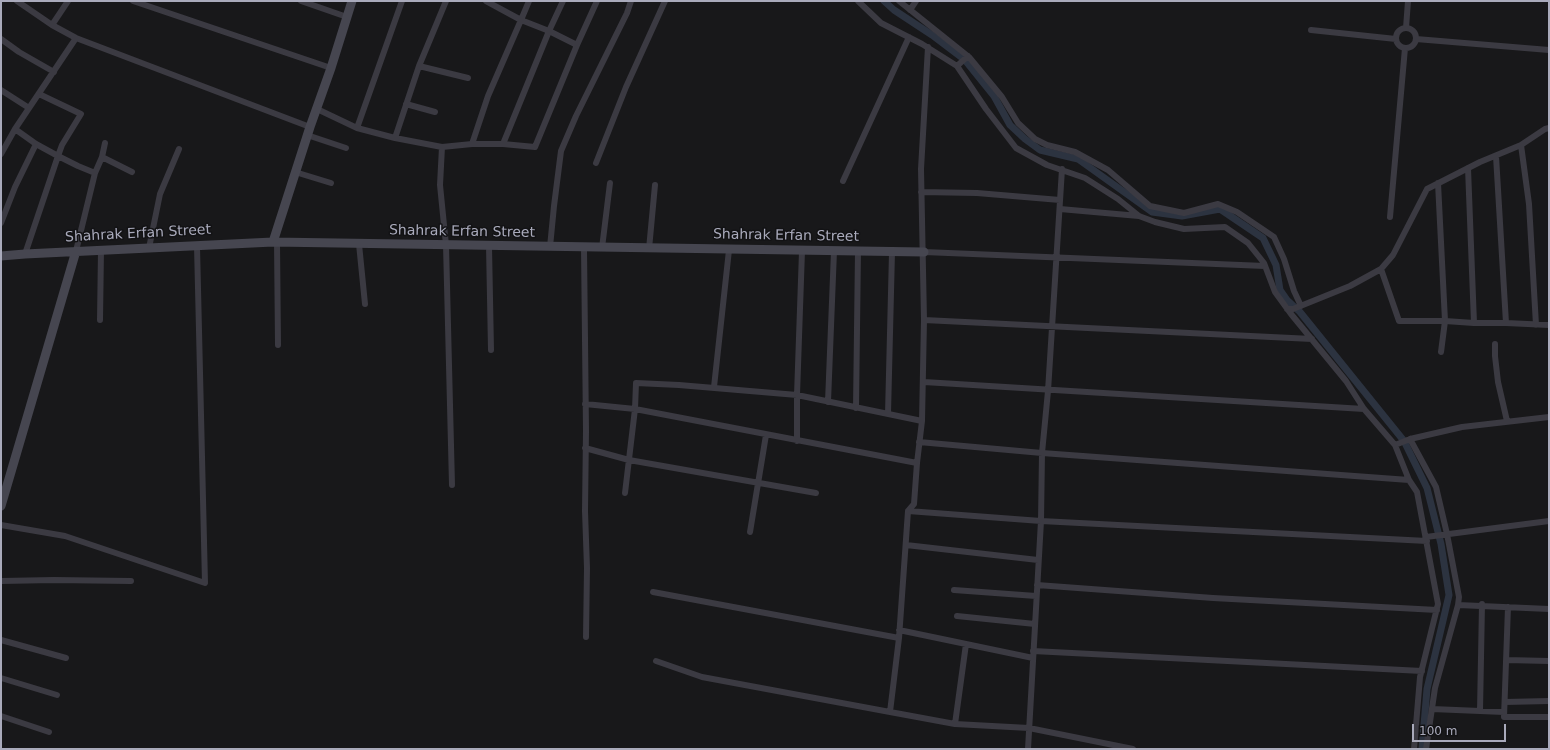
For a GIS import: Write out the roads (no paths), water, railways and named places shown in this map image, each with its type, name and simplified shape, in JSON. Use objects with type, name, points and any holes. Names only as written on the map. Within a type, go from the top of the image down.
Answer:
[{"type":"street","points":[[18,1],[52,25],[76,38],[308,131],[346,148]]},
{"type":"street","points":[[52,25],[68,1]]},
{"type":"street","points":[[133,1],[331,68]]},
{"type":"street","points":[[301,1],[347,16]]},
{"type":"street","points":[[278,345],[275,242],[308,131],[331,68],[352,1]]},
{"type":"street","points":[[357,128],[402,1]]},
{"type":"street","points":[[394,138],[419,66],[446,1]]},
{"type":"street","points":[[487,1],[521,20],[578,45]]},
{"type":"street","points":[[472,144],[488,96],[529,1]]},
{"type":"street","points":[[503,144],[549,31],[563,1]]},
{"type":"street","points":[[316,109],[357,128],[394,138],[442,147],[472,144],[503,144],[534,147],[597,1]]},
{"type":"street","points":[[550,247],[561,152],[576,116],[627,13],[631,1]]},
{"type":"street","points":[[596,163],[626,87],[665,1]]},
{"type":"street","points":[[858,1],[881,23],[928,47],[957,66],[986,109],[1016,148],[1047,165],[1085,178],[1118,199],[1139,216]]},
{"type":"street","points":[[898,1],[968,56],[1002,96],[1018,123],[1036,139],[1047,145],[1075,152],[1108,170],[1150,206],[1184,213],[1218,204],[1237,212],[1274,237],[1284,259],[1294,291],[1301,306]]},
{"type":"street","points":[[910,10],[916,1]]},
{"type":"street","points":[[1406,28],[1408,1]]},
{"type":"street","points":[[1406,28],[1412,30],[1416,39],[1411,47],[1405,48],[1399,45],[1396,39],[1398,32],[1406,28]]},
{"type":"street","points":[[1311,30],[1396,39]]},
{"type":"street","points":[[843,181],[909,37]]},
{"type":"street","points":[[1,154],[15,129],[76,38]]},
{"type":"street","points":[[1,39],[19,52],[54,72]]},
{"type":"street","points":[[1416,39],[1549,50]]},
{"type":"street","points":[[890,712],[899,638],[908,511],[914,504],[922,420],[924,382],[924,252],[921,169],[928,47]]},
{"type":"street","points":[[1390,218],[1405,48]]},
{"type":"street","points":[[957,66],[968,56]]},
{"type":"street","points":[[419,66],[468,78]]},
{"type":"street","points":[[1,90],[29,108]]},
{"type":"street","points":[[25,254],[62,145],[81,114],[39,94]]},
{"type":"street","points":[[406,104],[436,112]]},
{"type":"street","points":[[1290,309],[1350,286],[1381,269],[1393,256],[1427,189],[1468,168],[1521,145],[1545,129],[1549,128]]},
{"type":"street","points":[[15,129],[36,144],[78,166],[95,173]]},
{"type":"street","points":[[1,506],[76,251],[95,173],[106,143]]},
{"type":"street","points":[[1,224],[14,187],[36,144]]},
{"type":"street","points":[[1521,145],[1529,204],[1536,325]]},
{"type":"street","points":[[442,147],[440,185],[446,246],[452,485]]},
{"type":"street","points":[[149,248],[160,194],[179,149]]},
{"type":"street","points":[[1496,156],[1506,322]]},
{"type":"street","points":[[102,157],[132,172]]},
{"type":"street","points":[[1468,168],[1474,323]]},
{"type":"street","points":[[1028,749],[1041,521],[1042,453],[1053,327],[1062,169]]},
{"type":"street","points":[[295,172],[331,183]]},
{"type":"street","points":[[602,248],[610,183]]},
{"type":"street","points":[[1438,183],[1445,321],[1441,352]]},
{"type":"street","points":[[649,248],[655,185]]},
{"type":"street","points":[[922,192],[977,193],[1060,200]]},
{"type":"street","points":[[1060,209],[1139,216],[1155,222],[1184,229],[1225,227],[1248,243],[1266,266],[1275,292],[1346,381],[1364,408],[1398,444],[1409,480],[1417,492],[1438,604],[1422,671],[1414,749]]},
{"type":"street","name":"Shahrak Erfan Street","points":[[1,256],[275,242],[446,246],[924,252]]},
{"type":"street","points":[[359,244],[365,304]]},
{"type":"street","points":[[1,525],[65,536],[205,583],[197,246]]},
{"type":"street","points":[[489,246],[491,350]]},
{"type":"street","points":[[584,248],[585,511],[587,568],[586,636]]},
{"type":"street","points":[[100,320],[101,250]]},
{"type":"street","points":[[714,387],[729,250]]},
{"type":"street","points":[[797,441],[797,395],[802,251]]},
{"type":"street","points":[[828,402],[834,251]]},
{"type":"street","points":[[856,408],[858,251]]},
{"type":"street","points":[[888,414],[892,252]]},
{"type":"street","points":[[924,252],[1266,266]]},
{"type":"street","points":[[1381,269],[1399,321],[1445,321],[1474,323],[1506,322],[1549,325]]},
{"type":"street","points":[[924,320],[1312,339]]},
{"type":"street","points":[[1495,344],[1494,356],[1498,382],[1507,421]]},
{"type":"street","points":[[924,382],[1048,391],[1364,408]]},
{"type":"street","points":[[625,493],[635,409],[636,383],[714,387],[797,395],[922,420]]},
{"type":"street","points":[[585,404],[635,409],[917,463]]},
{"type":"street","points":[[1398,444],[1410,438],[1462,427],[1549,417]]},
{"type":"street","points":[[750,532],[766,435]]},
{"type":"street","points":[[1410,438],[1436,487],[1459,597],[1435,688],[1426,749]]},
{"type":"street","points":[[919,442],[1042,453],[1409,480]]},
{"type":"street","points":[[585,448],[628,460],[816,493]]},
{"type":"street","points":[[908,511],[1041,521],[1426,539],[1447,534],[1549,521]]},
{"type":"street","points":[[906,544],[1038,560]]},
{"type":"street","points":[[1,581],[54,580],[131,582]]},
{"type":"street","points":[[1037,585],[1213,598],[1437,610]]},
{"type":"street","points":[[954,590],[1036,596]]},
{"type":"street","points":[[653,592],[899,638]]},
{"type":"street","points":[[1458,605],[1549,609]]},
{"type":"street","points":[[1480,711],[1482,605]]},
{"type":"street","points":[[1508,607],[1504,717],[1549,717]]},
{"type":"street","points":[[957,616],[1035,624]]},
{"type":"street","points":[[899,630],[966,644],[1033,654],[1422,671]]},
{"type":"street","points":[[1,640],[66,658]]},
{"type":"street","points":[[955,724],[966,644]]},
{"type":"street","points":[[1506,660],[1549,661]]},
{"type":"street","points":[[656,661],[702,677],[955,724],[1029,728],[1133,749]]},
{"type":"street","points":[[1,678],[57,695]]},
{"type":"street","points":[[1504,702],[1549,701]]},
{"type":"street","points":[[1432,709],[1504,712]]},
{"type":"street","points":[[1,716],[50,732]]},
{"type":"waterway","points":[[884,1],[894,10],[932,35],[965,60],[994,96],[1010,125],[1040,150],[1078,159],[1152,212],[1182,216],[1220,209],[1263,238],[1276,265],[1280,290],[1287,300],[1300,312],[1404,441],[1427,488],[1441,544],[1449,595],[1427,689],[1422,749]]}]
